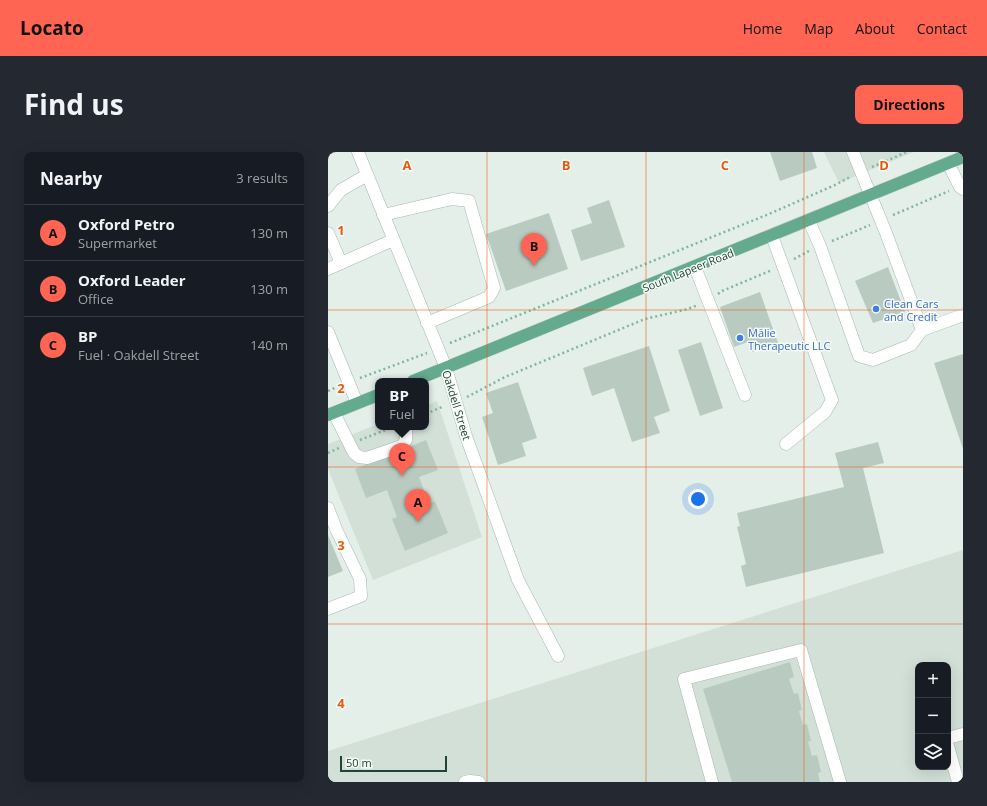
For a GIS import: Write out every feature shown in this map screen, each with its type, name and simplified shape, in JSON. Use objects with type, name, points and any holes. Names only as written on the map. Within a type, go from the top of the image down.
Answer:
[{"type":"main road","name":"South Lapeer Road","points":[[421,378],[963,157]]},
{"type":"main road","points":[[331,414],[375,396]]},
{"type":"street","name":"Oakdell Street","points":[[358,152],[446,368],[466,436],[518,580],[558,656]]},
{"type":"street","points":[[852,152],[886,233],[922,330]]},
{"type":"street","points":[[948,163],[960,186],[963,188]]},
{"type":"street","points":[[328,206],[341,190],[367,175]]},
{"type":"street","points":[[383,215],[452,199],[469,201],[494,288],[489,297],[427,323]]},
{"type":"street","points":[[809,221],[820,246],[859,356],[873,360],[912,344],[922,330],[963,315]]},
{"type":"street","points":[[328,233],[341,263]]},
{"type":"street","points":[[772,236],[832,400],[826,412],[786,444]]},
{"type":"street","points":[[328,269],[393,240]]},
{"type":"street","points":[[695,267],[745,395]]},
{"type":"street","points":[[328,332],[357,403]]},
{"type":"street","points":[[331,414],[354,453],[359,457],[367,458],[402,446],[406,440],[406,430]]},
{"type":"street","points":[[328,508],[336,529],[360,579],[361,596],[328,609]]},
{"type":"street","points":[[712,782],[684,679],[801,650],[840,782]]},
{"type":"street","points":[[951,737],[963,734]]},
{"type":"street","points":[[951,757],[958,782]]},
{"type":"street","points":[[465,782],[479,782]]},
{"type":"path","points":[[328,391],[769,214],[907,152]]},
{"type":"shaded area","points":[[824,152],[914,152],[839,183]]},
{"type":"shaded area","points":[[437,401],[482,537],[373,580],[328,469],[328,444],[375,425],[375,430],[429,430],[429,405]]},
{"type":"shaded area","points":[[963,550],[963,782],[328,782],[328,751]]},
{"type":"building","points":[[770,152],[812,152],[817,168],[780,181]]},
{"type":"building","points":[[609,200],[625,247],[581,261],[571,230],[592,223],[587,208]]},
{"type":"building","points":[[549,213],[568,269],[506,291],[486,234]]},
{"type":"building","points":[[888,267],[905,312],[873,323],[855,281]]},
{"type":"building","points":[[760,292],[778,343],[752,352],[748,342],[734,347],[720,307]]},
{"type":"building","points":[[701,342],[723,408],[700,416],[678,350]]},
{"type":"building","points":[[649,346],[670,411],[654,417],[660,433],[632,442],[614,388],[592,396],[583,368]]},
{"type":"building","points":[[963,354],[963,449],[934,363]]},
{"type":"building","points":[[518,382],[537,438],[522,443],[526,456],[498,465],[482,417],[493,413],[486,393]]},
{"type":"building","points":[[426,440],[438,470],[419,477],[429,504],[435,501],[448,533],[405,551],[392,519],[397,517],[387,490],[366,498],[355,469]]},
{"type":"building","points":[[878,442],[884,463],[863,468],[884,553],[746,587],[741,566],[746,564],[737,527],[740,526],[737,513],[844,487],[835,453]]},
{"type":"building","points":[[328,535],[343,571],[328,577]]},
{"type":"building","points":[[790,662],[794,677],[789,679],[794,694],[798,693],[802,710],[799,711],[803,725],[807,724],[811,741],[808,742],[812,756],[817,755],[821,772],[818,773],[820,782],[732,782],[703,689]]},
{"type":"place","name":"Oxford Leader","points":[[534,266]]},
{"type":"place","name":"Clean Cars and Credit","points":[[876,309]]},
{"type":"place","name":"Mālie Therapeutic LLC","points":[[740,338]]},
{"type":"place","name":"BP","points":[[402,476]]},
{"type":"place","name":"Oxford Petro","points":[[418,522]]}]
